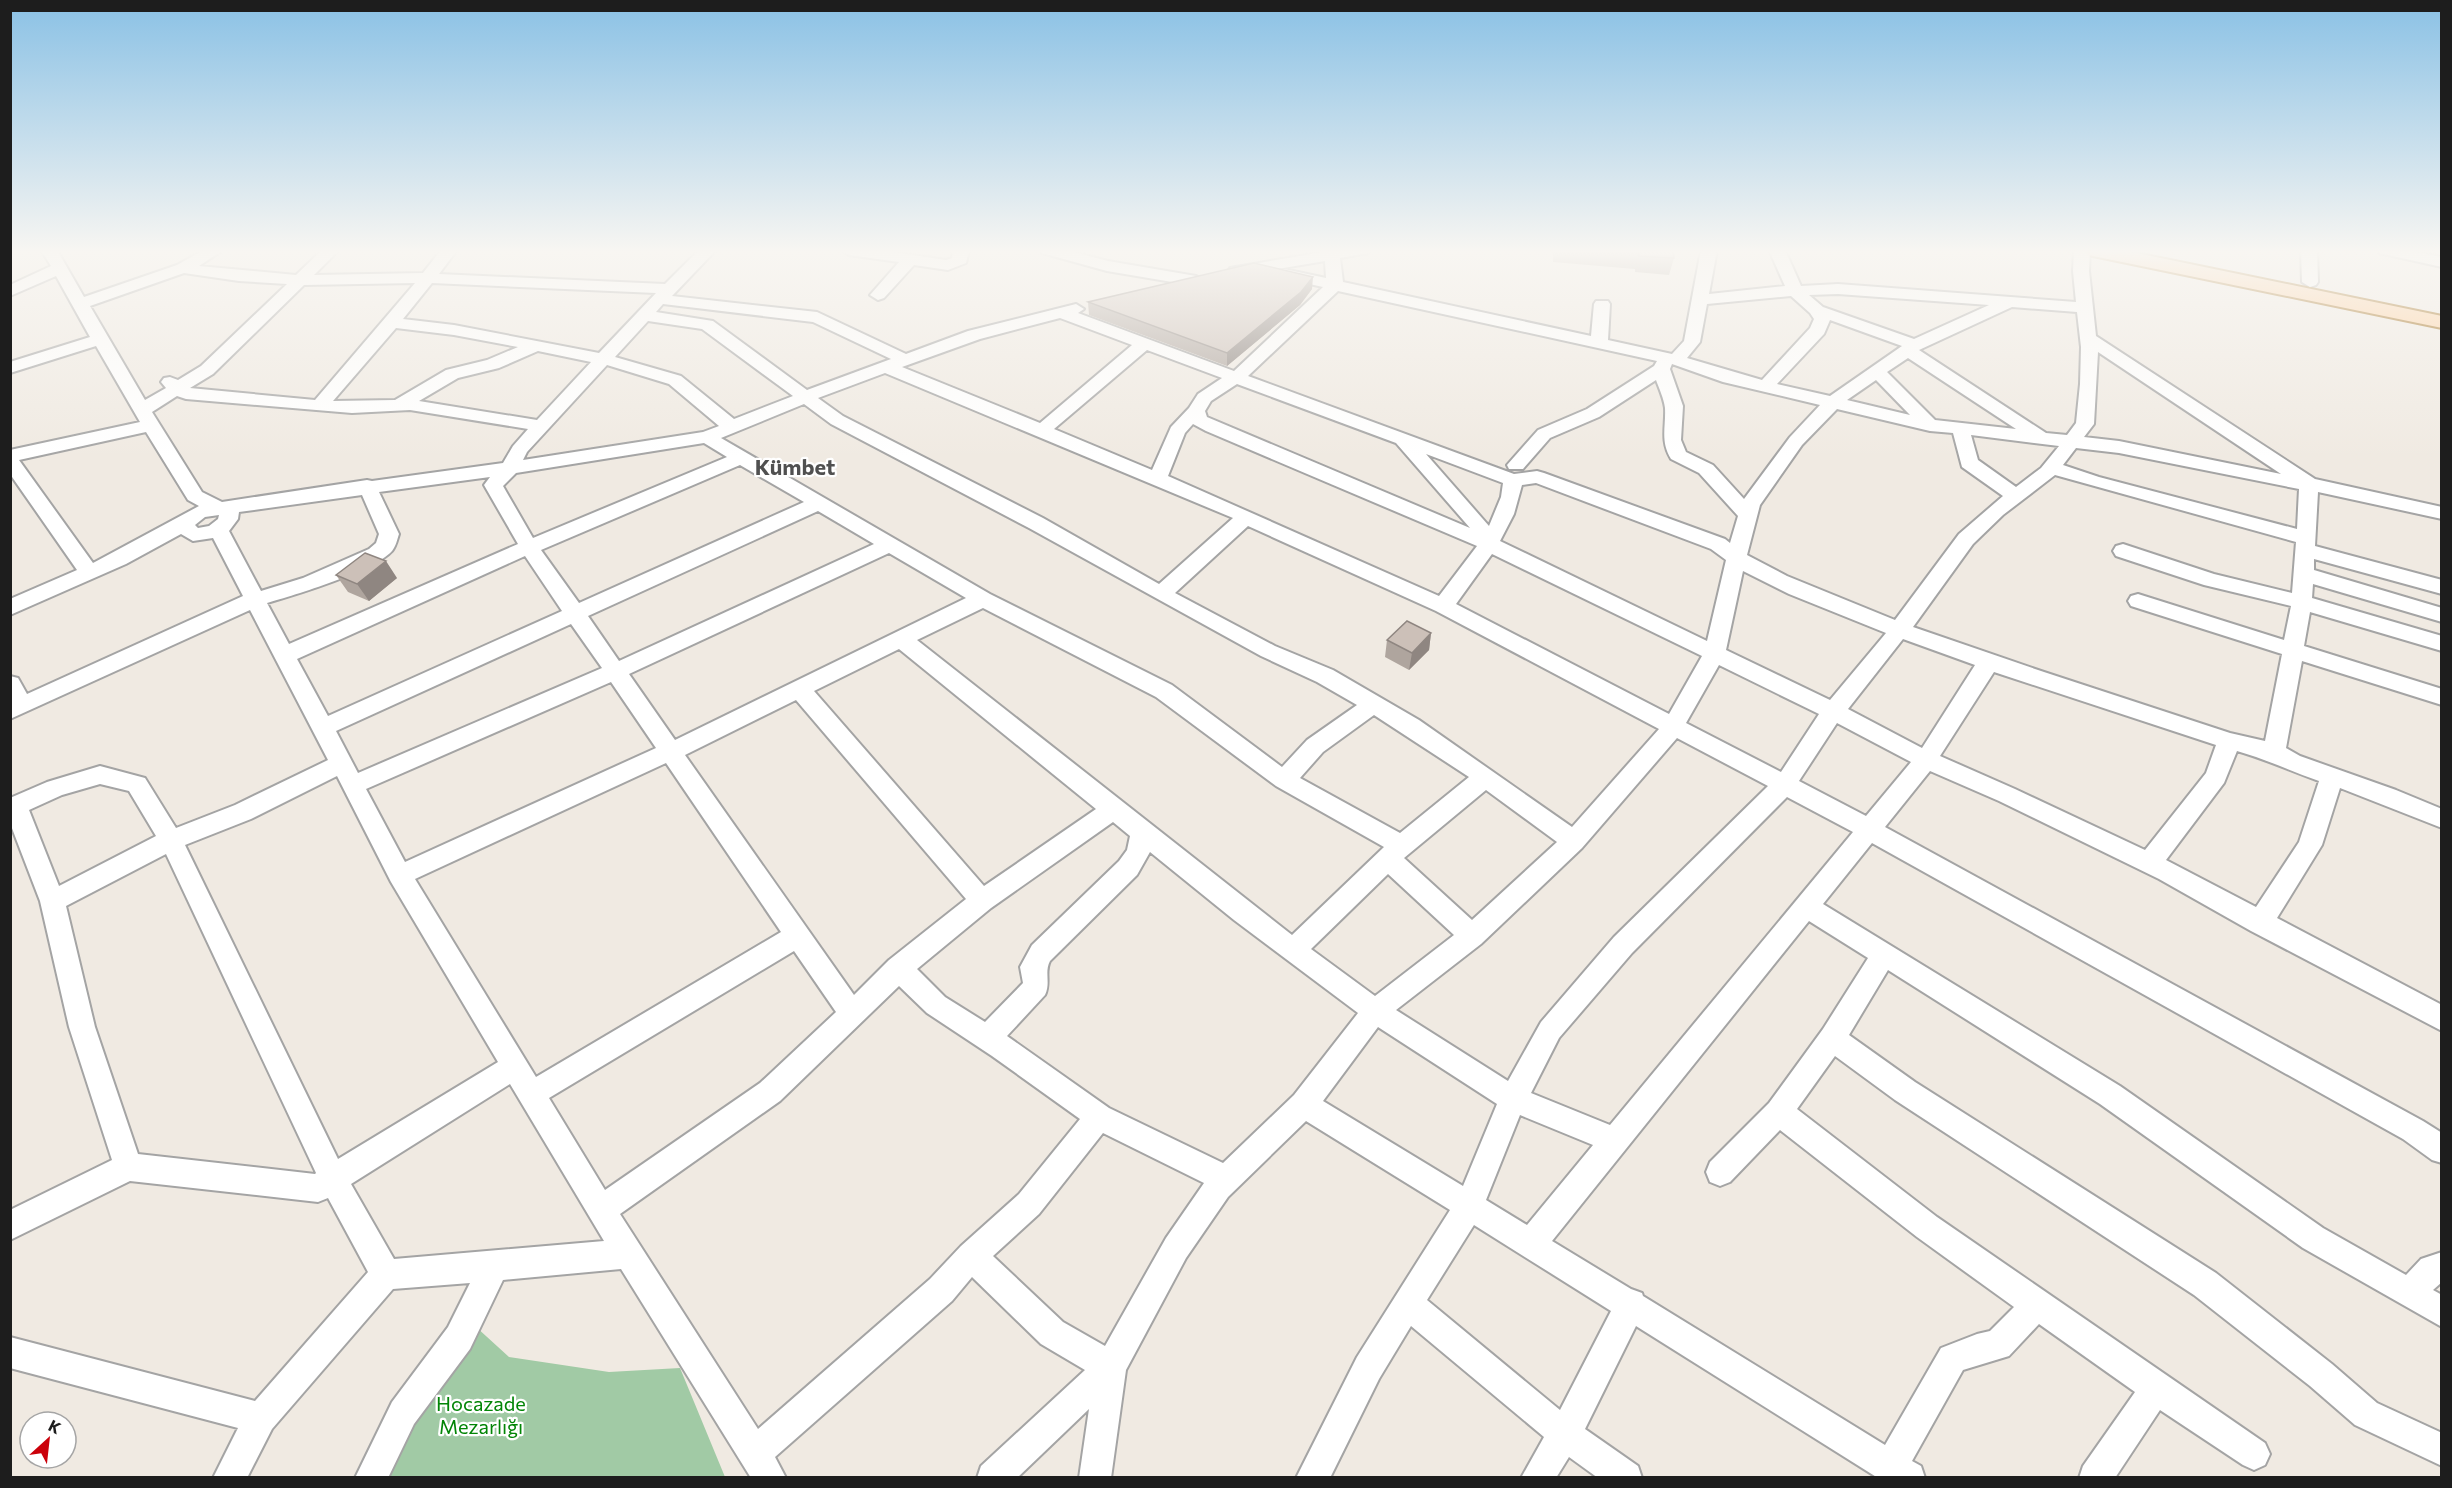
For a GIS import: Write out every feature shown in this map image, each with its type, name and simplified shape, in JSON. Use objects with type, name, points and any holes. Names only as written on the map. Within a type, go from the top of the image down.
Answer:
[{"type":"street","points":[[89,319],[195,496],[254,600],[400,874],[601,1210],[763,1465],[941,1290],[971,1256],[1029,1204],[1099,1116]]},
{"type":"street","points":[[89,572],[10,458],[142,411],[174,385],[207,370],[259,319]]},
{"type":"street","points":[[320,405],[395,319]]},
{"type":"street","points":[[640,319],[519,450],[510,468],[493,485],[529,547],[852,1014]]},
{"type":"street","points":[[672,319],[707,325],[837,420],[1036,523],[1268,651],[1325,676],[1374,704],[1486,777],[1574,841]]},
{"type":"street","points":[[821,319],[897,363],[1042,430],[1246,517],[1395,587],[1443,606],[1674,724],[1869,829],[2413,1130],[2442,1150]]},
{"type":"street","points":[[10,608],[119,559],[209,524],[319,493],[510,468],[707,437],[805,397],[974,335],[1036,319]]},
{"type":"street","points":[[1080,319],[1401,438],[1514,473],[1537,477],[1718,544],[1736,559],[1775,580],[1899,630],[2229,741],[2274,752],[2292,762],[2388,796],[2442,819]]},
{"type":"street","points":[[1158,479],[1177,431],[1196,411],[1204,398],[1238,376],[1298,319]]},
{"type":"street","points":[[1492,319],[1599,343],[1765,387],[1930,425],[2043,440],[2119,447],[2442,513]]},
{"type":"street","points":[[1599,343],[1601,319]]},
{"type":"street","points":[[1443,606],[1490,542],[1512,498],[1514,473],[1544,434],[1593,413],[1668,362],[1692,342],[1696,319]]},
{"type":"street","points":[[1765,387],[1818,330],[1822,319]]},
{"type":"street","points":[[1840,319],[1911,348],[2043,440]]},
{"type":"street","points":[[993,1478],[1111,1367],[1176,1248],[1218,1187],[1304,1104],[1375,1011],[1472,936],[1574,841],[1674,724],[1714,654],[1751,504],[1796,441],[1832,403],[1876,372],[1911,348],[1972,319]]},
{"type":"street","points":[[1312,1478],[1368,1368],[1468,1206],[1513,1099],[1550,1029],[1623,945],[1785,784],[1833,711],[1873,665],[1966,539],[1996,511],[2054,468],[2085,424],[2089,384],[2086,319]]},
{"type":"street","points":[[392,323],[454,330],[603,359],[675,380],[732,427]]},
{"type":"street","points":[[2088,338],[2309,484]]},
{"type":"street","points":[[10,368],[100,339]]},
{"type":"street","points":[[1042,430],[1145,342]]},
{"type":"street","points":[[398,406],[452,374],[493,364],[537,346]]},
{"type":"street","points":[[1668,362],[1674,406],[1672,440],[1678,455],[1706,469],[1727,495],[1748,515]]},
{"type":"street","points":[[1876,372],[1930,425]]},
{"type":"street","points":[[174,385],[186,394],[352,408],[410,405],[541,426]]},
{"type":"street","points":[[1196,411],[1199,420],[1212,427],[1490,542],[1833,711],[1926,760],[2007,795],[2149,863],[2442,1019]]},
{"type":"street","points":[[1961,430],[1969,463],[2016,496]]},
{"type":"street","points":[[707,437],[983,599],[1164,691],[1284,780],[1395,852],[1472,936]]},
{"type":"street","points":[[1401,438],[1490,542]]},
{"type":"street","points":[[283,656],[529,547],[741,457]]},
{"type":"street","points":[[2054,468],[2092,482],[2442,586]]},
{"type":"street","points":[[2274,752],[2302,602],[2309,484]]},
{"type":"street","points":[[10,684],[17,708],[254,600],[321,579],[354,565],[385,546],[389,534],[367,486]]},
{"type":"street","points":[[322,728],[819,503]]},
{"type":"street","points":[[1161,594],[1246,517]]},
{"type":"street","points":[[52,901],[171,840],[616,671],[890,544]]},
{"type":"street","points":[[2122,550],[2211,580],[2302,602],[2442,644]]},
{"type":"street","points":[[2304,574],[2442,615]]},
{"type":"street","points":[[400,874],[672,751],[983,599]]},
{"type":"street","points":[[2138,600],[2442,697]]},
{"type":"street","points":[[901,639],[1243,913],[1375,1011],[1513,1099],[1614,1140]]},
{"type":"street","points":[[1531,1243],[1926,760],[1990,660]]},
{"type":"street","points":[[800,688],[982,901]]},
{"type":"street","points":[[1284,780],[1315,746],[1374,704]]},
{"type":"street","points":[[2149,863],[2216,777],[2229,741]]},
{"type":"street","points":[[128,1167],[82,1027],[52,901],[13,808],[55,788],[100,775],[137,784],[171,840],[333,1179],[386,1275]]},
{"type":"street","points":[[1294,949],[1395,852],[1486,777]]},
{"type":"street","points":[[2260,923],[2310,845],[2332,777]]},
{"type":"street","points":[[601,1210],[771,1092],[898,968],[982,901],[1112,810]]},
{"type":"street","points":[[988,1038],[1036,987],[1033,967],[1041,953],[1128,868],[1137,853],[1142,833]]},
{"type":"street","points":[[1806,906],[2109,1095],[2313,1238],[2442,1312]]},
{"type":"street","points":[[532,1094],[798,935]]},
{"type":"street","points":[[1720,1172],[1779,1112],[1832,1038],[1883,955]]},
{"type":"street","points":[[898,968],[936,1005],[988,1038],[1099,1116],[1226,1179]]},
{"type":"street","points":[[1832,1038],[1905,1091],[2205,1284],[2321,1375],[2366,1414],[2442,1450]]},
{"type":"street","points":[[10,1226],[128,1167],[318,1188],[515,1066]]},
{"type":"street","points":[[1304,1104],[1900,1472],[1952,1359],[1977,1349],[1998,1345],[2038,1304]]},
{"type":"street","points":[[1779,1112],[1927,1227],[2254,1454]]},
{"type":"street","points":[[229,1478],[261,1418],[386,1275],[629,1254]]},
{"type":"street","points":[[971,1256],[1052,1333],[1111,1367]]},
{"type":"street","points":[[371,1478],[403,1413],[459,1338],[494,1267]]},
{"type":"street","points":[[2409,1293],[2432,1270],[2442,1267]]},
{"type":"street","points":[[1408,1304],[1565,1434],[1626,1478]]},
{"type":"street","points":[[1537,1478],[1565,1434],[1631,1304]]},
{"type":"street","points":[[10,1352],[261,1418]]},
{"type":"street","points":[[1095,1478],[1111,1367]]},
{"type":"street","points":[[2095,1478],[2156,1388]]},
{"type":"green space","name":"Hocazade Mezarlığı","points":[[475,1326],[509,1357],[609,1372],[680,1368],[725,1477],[372,1478]]},
{"type":"building","points":[[1136,319],[1268,319],[1227,353]]},
{"type":"building","points":[[365,553],[386,561],[357,584],[336,575]]},
{"type":"building","points":[[1407,621],[1431,633],[1412,653],[1387,640]]},
{"type":"district","name":"Kümbet","points":[[795,466]]}]
